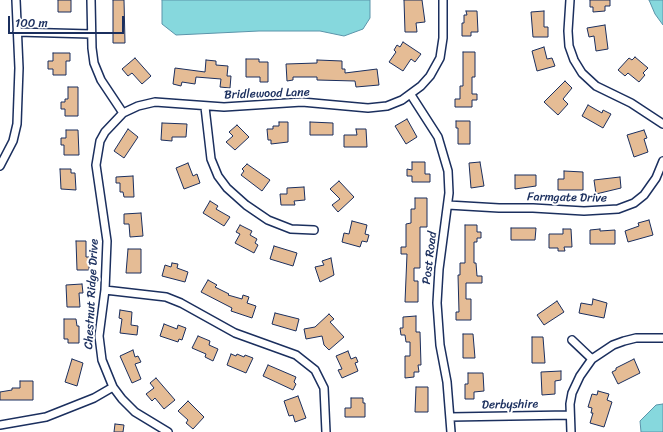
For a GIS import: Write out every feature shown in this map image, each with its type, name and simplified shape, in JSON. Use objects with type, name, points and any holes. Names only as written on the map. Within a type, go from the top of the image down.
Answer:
[{"type":"street","points":[[0,166],[10,148],[16,129],[19,68],[16,0]]},
{"type":"street","points":[[91,0],[92,55],[97,72],[123,113]]},
{"type":"street","name":"Bridlewood Lane","points":[[123,113],[138,106],[155,102],[205,106],[252,106],[302,102],[368,108],[386,106],[402,100],[411,94],[430,76],[440,58],[443,38],[443,0]]},
{"type":"street","points":[[570,0],[568,39],[574,60],[582,73],[596,86],[631,103],[663,124]]},
{"type":"street","points":[[17,32],[91,34]]},
{"type":"street","name":"Post Road","points":[[411,94],[432,126],[444,151],[449,179],[448,204],[439,269],[437,303],[440,345],[446,382],[451,432]]},
{"type":"street","points":[[205,106],[211,159],[218,176],[227,188],[246,205],[268,220],[291,229],[314,230]]},
{"type":"street","name":"Chestnut Ridge Drive","points":[[123,113],[105,132],[100,141],[96,165],[107,241],[105,290],[100,325],[100,351],[104,368],[113,387],[135,412],[168,432]]},
{"type":"street","name":"Farmgate Drive","points":[[448,204],[499,208],[584,211],[618,209],[634,203],[644,195],[656,178],[663,161]]},
{"type":"street","points":[[105,290],[166,297],[181,303],[235,333],[296,355],[315,370],[324,388],[326,432]]},
{"type":"street","points":[[571,432],[570,404],[576,383],[592,359],[613,345],[624,341],[636,338],[663,338]]},
{"type":"street","points":[[572,340],[592,359]]},
{"type":"street","points":[[0,425],[46,417],[94,398],[113,387]]},
{"type":"street","name":"Derbyshire","points":[[450,417],[570,415]]},
{"type":"water","points":[[162,0],[370,0],[370,18],[363,29],[344,36],[320,31],[259,31],[176,35],[162,24]]},
{"type":"water","points":[[649,0],[663,0],[663,25],[655,14]]},
{"type":"water","points":[[663,404],[663,432],[641,432],[640,421],[656,405]]},
{"type":"building","points":[[58,0],[71,0],[71,12],[58,12]]},
{"type":"building","points":[[113,0],[124,0],[125,43],[113,43]]},
{"type":"building","points":[[404,0],[422,0],[425,22],[416,23],[417,32],[405,32]]},
{"type":"building","points":[[590,0],[610,0],[610,6],[605,6],[605,11],[593,12],[593,7],[590,7]]},
{"type":"building","points":[[466,11],[477,11],[478,32],[471,32],[471,36],[462,36],[462,23],[464,23],[464,15],[467,15]]},
{"type":"building","points":[[544,11],[544,27],[548,27],[548,37],[533,37],[531,12]]},
{"type":"building","points":[[605,25],[608,49],[596,51],[594,36],[589,37],[587,28]]},
{"type":"building","points":[[403,42],[421,54],[415,62],[411,59],[403,71],[389,62],[396,52],[394,50],[397,45],[400,47]]},
{"type":"building","points":[[544,47],[547,59],[552,58],[555,66],[537,71],[532,51]]},
{"type":"building","points":[[463,52],[475,52],[475,77],[472,77],[472,94],[477,94],[477,100],[472,100],[472,107],[455,107],[455,99],[460,99],[460,86],[463,86]]},
{"type":"building","points":[[53,53],[70,53],[70,61],[66,61],[66,75],[53,75],[53,69],[48,69],[48,61],[53,61]]},
{"type":"building","points":[[635,57],[648,68],[643,73],[645,75],[639,82],[628,73],[625,76],[618,70],[629,58],[632,60]]},
{"type":"building","points":[[135,58],[151,76],[142,84],[132,73],[128,76],[122,69]]},
{"type":"building","points":[[246,59],[259,59],[259,62],[268,62],[268,82],[260,82],[260,77],[246,77]]},
{"type":"building","points":[[206,60],[216,61],[216,65],[228,66],[227,76],[231,76],[230,88],[220,87],[221,79],[196,77],[195,84],[182,82],[181,86],[173,84],[175,68],[205,72]]},
{"type":"building","points":[[317,60],[342,61],[342,69],[345,69],[345,73],[377,69],[379,85],[356,87],[355,81],[317,80],[317,77],[293,77],[293,80],[287,81],[286,64],[317,63]]},
{"type":"building","points":[[565,81],[572,88],[563,99],[568,104],[558,115],[544,102]]},
{"type":"building","points":[[68,87],[78,87],[78,116],[65,116],[65,109],[61,109],[61,102],[65,102],[65,99],[68,99]]},
{"type":"building","points":[[588,105],[602,113],[603,110],[611,114],[603,128],[582,116]]},
{"type":"building","points":[[407,119],[417,137],[406,144],[395,126]]},
{"type":"building","points":[[456,121],[470,121],[470,144],[458,144],[458,128],[456,128]]},
{"type":"building","points":[[279,122],[288,122],[288,142],[271,144],[271,140],[268,140],[267,129],[273,129],[273,126],[279,126]]},
{"type":"building","points":[[310,122],[333,123],[333,135],[310,135]]},
{"type":"building","points":[[162,123],[187,124],[186,137],[172,137],[172,141],[161,140]]},
{"type":"building","points":[[237,125],[249,137],[235,150],[226,142],[233,136],[229,132]]},
{"type":"building","points":[[128,129],[138,137],[124,158],[114,151]]},
{"type":"building","points":[[356,129],[366,129],[367,147],[344,147],[344,135],[357,135]]},
{"type":"building","points":[[66,130],[78,130],[79,155],[64,155],[64,145],[61,145],[61,138],[66,138]]},
{"type":"building","points":[[644,130],[647,138],[644,139],[648,152],[634,157],[627,135]]},
{"type":"building","points":[[412,162],[425,162],[425,174],[430,174],[430,182],[412,182],[412,176],[407,176],[407,169],[412,170]]},
{"type":"building","points":[[480,162],[484,186],[471,188],[469,163]]},
{"type":"building","points":[[188,163],[193,176],[197,174],[200,183],[184,189],[176,168]]},
{"type":"building","points":[[247,164],[270,180],[262,191],[241,175],[244,171],[242,169]]},
{"type":"building","points":[[60,169],[71,169],[71,173],[75,173],[76,190],[61,189]]},
{"type":"building","points":[[564,171],[583,172],[583,190],[558,190],[558,179],[564,179]]},
{"type":"building","points":[[515,175],[536,175],[536,186],[515,189]]},
{"type":"building","points":[[133,176],[134,197],[124,197],[123,192],[120,192],[120,183],[116,183],[116,177]]},
{"type":"building","points":[[620,177],[621,188],[596,194],[594,180]]},
{"type":"building","points":[[339,181],[354,197],[338,212],[332,205],[340,199],[330,189]]},
{"type":"building","points":[[304,187],[305,200],[294,201],[295,205],[281,205],[280,194],[287,194],[287,188]]},
{"type":"building","points":[[415,198],[427,198],[427,227],[420,227],[420,268],[414,268],[414,281],[418,281],[418,302],[405,302],[407,254],[401,254],[401,247],[406,247],[406,224],[411,223],[411,209],[415,209]]},
{"type":"building","points":[[210,201],[218,206],[216,209],[230,217],[224,226],[203,213]]},
{"type":"building","points":[[141,213],[143,236],[130,237],[129,224],[124,224],[124,214]]},
{"type":"building","points":[[649,220],[653,235],[628,242],[625,231],[639,226],[638,223]]},
{"type":"building","points":[[352,221],[367,225],[365,234],[369,235],[367,242],[362,241],[360,247],[342,242],[344,233],[349,234]]},
{"type":"building","points":[[240,225],[252,231],[250,235],[257,239],[255,243],[258,245],[254,253],[235,243],[240,234],[236,232]]},
{"type":"building","points":[[465,225],[477,225],[477,232],[481,232],[481,238],[477,238],[477,242],[474,242],[474,263],[476,263],[477,276],[482,276],[482,283],[466,283],[466,299],[471,299],[471,320],[456,320],[456,312],[459,312],[458,275],[460,275],[460,263],[465,263]]},
{"type":"building","points":[[511,228],[536,228],[535,240],[511,240]]},
{"type":"building","points":[[563,229],[571,229],[572,247],[564,247],[565,251],[558,251],[558,248],[549,248],[549,234],[563,234]]},
{"type":"building","points":[[600,229],[600,231],[615,230],[615,244],[590,244],[590,230]]},
{"type":"building","points":[[76,241],[86,241],[86,257],[89,257],[89,270],[77,270]]},
{"type":"building","points":[[274,246],[297,253],[293,266],[270,259]]},
{"type":"building","points":[[128,249],[141,249],[141,273],[126,273]]},
{"type":"building","points":[[331,258],[334,275],[320,282],[315,267],[324,265],[322,261]]},
{"type":"building","points":[[172,263],[178,264],[177,268],[188,272],[185,282],[162,276],[165,265],[171,267]]},
{"type":"building","points":[[208,280],[217,285],[215,287],[229,294],[228,295],[242,299],[243,295],[249,297],[247,303],[256,306],[252,318],[231,311],[232,308],[201,292]]},
{"type":"building","points":[[82,284],[83,293],[79,293],[80,307],[67,307],[66,285]]},
{"type":"building","points":[[593,299],[607,303],[604,318],[579,313],[581,303],[592,305]]},
{"type":"building","points":[[557,301],[564,312],[544,325],[537,315]]},
{"type":"building","points":[[120,310],[132,312],[131,325],[138,326],[137,335],[120,333],[122,319],[119,318]]},
{"type":"building","points":[[275,313],[299,319],[296,331],[272,324]]},
{"type":"building","points":[[329,314],[334,319],[330,322],[344,337],[329,350],[324,345],[322,336],[306,339],[304,329],[315,327]]},
{"type":"building","points":[[416,316],[416,332],[420,332],[421,365],[418,365],[419,372],[414,372],[414,377],[405,378],[405,356],[410,356],[410,342],[406,342],[405,335],[401,335],[400,328],[403,328],[403,317]]},
{"type":"building","points":[[64,319],[76,319],[77,326],[79,326],[79,343],[68,343],[68,339],[64,339]]},
{"type":"building","points":[[164,324],[177,329],[178,325],[186,328],[182,340],[179,339],[178,342],[160,336]]},
{"type":"building","points":[[463,334],[473,334],[475,358],[463,358]]},
{"type":"building","points":[[198,336],[210,341],[209,345],[218,349],[213,361],[205,357],[206,354],[192,348]]},
{"type":"building","points":[[532,337],[543,337],[545,363],[532,363]]},
{"type":"building","points":[[133,350],[135,357],[138,356],[141,362],[135,364],[141,379],[132,383],[120,356]]},
{"type":"building","points":[[348,351],[351,359],[356,357],[358,362],[355,363],[358,371],[342,378],[338,370],[342,369],[336,356]]},
{"type":"building","points":[[231,354],[236,356],[237,354],[244,357],[245,355],[253,358],[246,373],[227,365]]},
{"type":"building","points":[[72,359],[83,363],[77,386],[65,382]]},
{"type":"building","points":[[634,359],[640,373],[618,384],[612,372],[616,370],[616,368]]},
{"type":"building","points":[[268,365],[296,377],[294,382],[296,384],[293,390],[263,376]]},
{"type":"building","points":[[561,371],[561,380],[555,381],[555,394],[542,395],[541,372]]},
{"type":"building","points":[[468,373],[483,373],[484,391],[474,392],[474,399],[465,399],[465,384],[468,384]]},
{"type":"building","points":[[156,378],[175,400],[164,409],[155,398],[152,401],[146,394],[154,388],[150,383]]},
{"type":"building","points":[[20,381],[33,381],[33,400],[0,400],[0,392],[12,390],[12,388],[20,388]]},
{"type":"building","points":[[416,387],[428,387],[428,412],[415,412]]},
{"type":"building","points":[[598,391],[609,394],[607,400],[612,402],[604,427],[590,423],[593,413],[591,413],[592,408],[588,407],[592,394],[597,395]]},
{"type":"building","points":[[298,396],[306,418],[295,422],[293,415],[289,416],[284,401]]},
{"type":"building","points":[[351,398],[363,398],[363,403],[365,403],[365,417],[345,417],[345,408],[351,408]]},
{"type":"building","points":[[188,401],[204,417],[193,429],[186,423],[188,420],[178,411]]},
{"type":"building","points":[[115,424],[124,425],[123,432],[114,432]]}]
